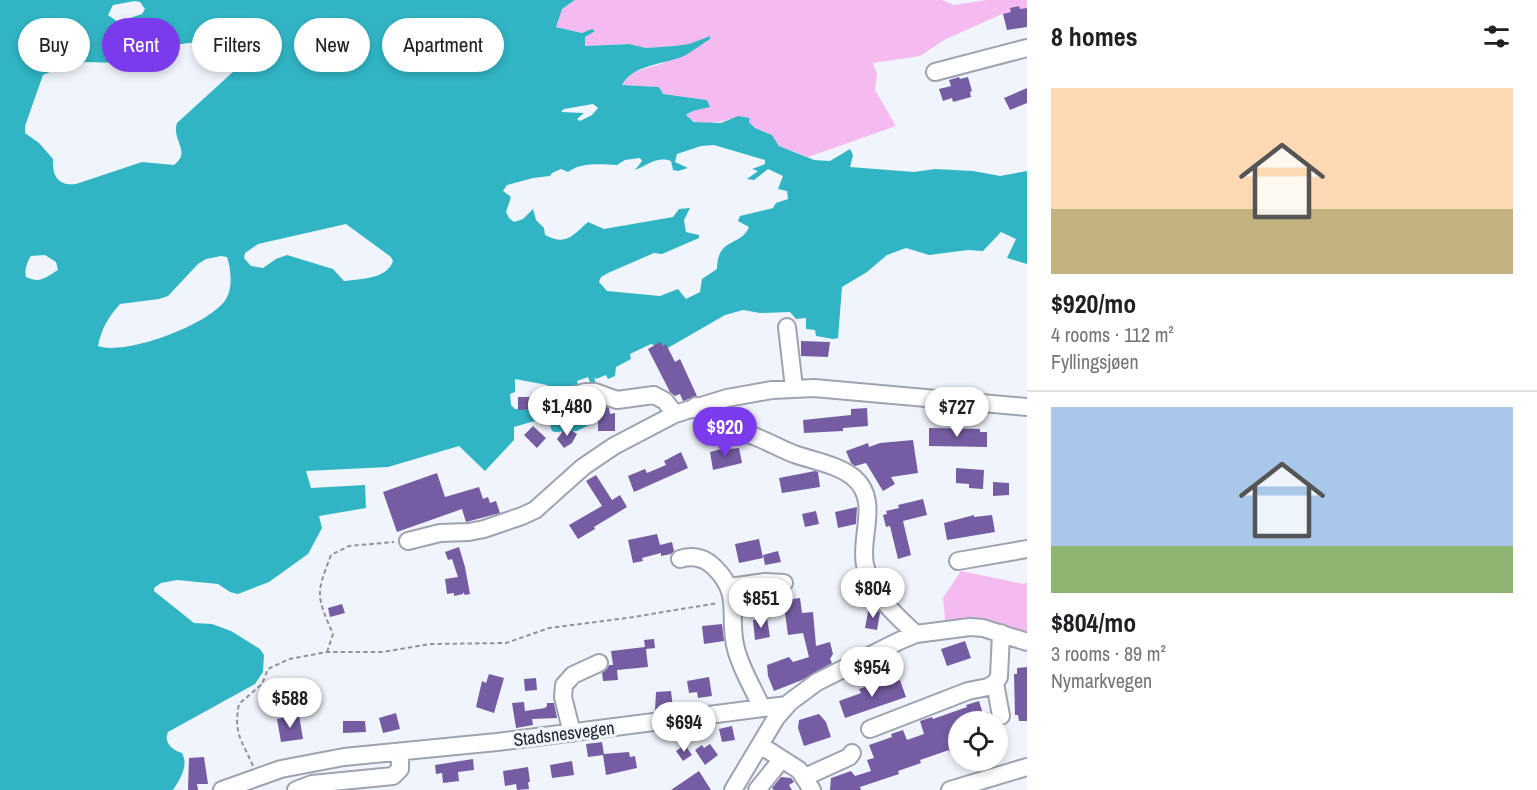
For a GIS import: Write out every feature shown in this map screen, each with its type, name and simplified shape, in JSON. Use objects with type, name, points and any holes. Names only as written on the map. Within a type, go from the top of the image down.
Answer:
[{"type":"street","points":[[935,72],[1027,48]]},
{"type":"street","points":[[787,327],[794,388]]},
{"type":"street","points":[[408,541],[440,533],[484,529],[522,516],[535,510],[578,472],[614,446],[675,414],[696,406],[748,394],[794,388],[846,389],[1027,407]]},
{"type":"street","points":[[572,396],[595,392],[617,400],[654,395],[665,401],[675,414]]},
{"type":"street","points":[[696,406],[704,415],[720,424],[757,437],[794,454],[834,466],[852,476],[863,489],[868,505],[864,550],[867,570],[881,597],[916,634]]},
{"type":"street","points":[[958,561],[1027,549]]},
{"type":"street","points":[[680,559],[695,556],[704,559],[719,573],[731,594],[737,653],[762,708]]},
{"type":"street","points":[[731,594],[765,582],[784,583]]},
{"type":"street","points":[[734,790],[776,718],[787,705],[817,682],[916,634],[970,627],[983,628],[1027,642]]},
{"type":"street","points":[[870,729],[968,691],[988,687],[995,683],[999,677],[1001,633]]},
{"type":"street","points":[[572,733],[563,697],[564,685],[573,675],[599,663]]},
{"type":"street","points":[[995,683],[1000,711]]},
{"type":"street","name":"Stadsnesvegen","points":[[222,790],[257,776],[307,763],[572,733],[787,705]]},
{"type":"street","points":[[760,745],[790,763],[809,783],[852,753]]},
{"type":"street","points":[[296,790],[312,784],[343,785],[393,776],[400,769],[400,752]]},
{"type":"street","points":[[757,790],[782,759]]},
{"type":"street","points":[[950,790],[1027,767]]},
{"type":"path","points":[[327,652],[333,634],[320,604],[320,585],[331,555],[349,546],[408,541]]},
{"type":"path","points":[[257,776],[236,728],[239,704],[262,684],[268,669],[289,659],[327,652],[383,652],[430,645],[506,643],[549,628],[627,618],[731,594]]},
{"type":"shaded area","points":[[575,0],[942,0],[954,5],[987,0],[1027,0],[1027,18],[1002,14],[944,40],[920,56],[873,63],[877,74],[875,90],[896,126],[808,157],[779,146],[772,135],[755,128],[749,122],[750,118],[742,117],[702,123],[686,116],[693,111],[709,107],[707,100],[663,94],[659,87],[622,85],[631,75],[662,64],[710,36],[689,44],[674,46],[646,48],[629,44],[585,46],[585,37],[594,31],[592,29],[582,33],[556,27],[561,9]]},
{"type":"shaded area","points":[[961,571],[1024,584],[1027,582],[1027,633],[946,629],[943,598]]},
{"type":"water","points":[[0,0],[575,0],[562,9],[556,27],[582,33],[592,29],[595,31],[585,37],[585,46],[629,44],[646,48],[674,46],[689,44],[710,36],[710,39],[686,55],[634,72],[622,85],[659,87],[663,94],[707,100],[710,107],[686,115],[694,122],[721,123],[738,116],[750,118],[749,122],[755,128],[772,135],[779,146],[814,160],[830,161],[850,149],[853,155],[850,167],[914,172],[935,169],[973,171],[1000,176],[1027,171],[1027,264],[1007,258],[1016,239],[1001,232],[983,251],[968,250],[929,255],[906,248],[887,255],[867,272],[842,287],[838,338],[816,336],[815,330],[806,329],[806,318],[796,319],[790,312],[760,313],[743,310],[725,315],[666,349],[651,344],[630,354],[631,359],[616,367],[615,376],[608,379],[606,375],[596,379],[594,377],[598,390],[593,390],[588,377],[577,381],[580,391],[570,389],[550,391],[547,385],[515,379],[515,392],[510,394],[511,405],[515,409],[562,412],[575,408],[591,419],[591,424],[577,431],[555,432],[552,431],[549,422],[538,420],[514,427],[514,440],[485,471],[459,446],[388,467],[306,471],[311,488],[365,485],[366,508],[319,516],[322,528],[308,554],[269,582],[238,594],[218,584],[177,580],[161,583],[154,588],[154,591],[194,623],[212,624],[231,631],[260,649],[264,655],[263,672],[255,684],[168,732],[168,743],[182,753],[185,763],[183,772],[173,790],[0,790]],"holes":[[[140,2],[145,9],[142,14],[130,18],[180,18],[180,44],[192,43],[192,18],[282,18],[282,72],[233,72],[177,123],[181,155],[174,165],[142,162],[76,184],[65,183],[57,179],[53,159],[39,143],[25,133],[25,126],[43,75],[50,72],[18,72],[18,18],[90,18],[90,62],[102,62],[102,18],[112,18],[108,15],[113,5]],[[593,104],[598,108],[592,115],[580,121],[577,119],[584,113],[561,112],[564,109]],[[714,145],[765,160],[765,164],[752,169],[758,171],[747,179],[754,180],[768,169],[783,176],[778,189],[787,191],[788,199],[776,203],[773,208],[740,216],[738,221],[749,227],[741,238],[725,247],[721,252],[717,269],[702,279],[700,292],[686,299],[678,289],[660,296],[607,291],[599,282],[601,277],[608,273],[654,253],[662,254],[699,238],[699,235],[686,232],[684,220],[690,208],[679,209],[673,217],[604,229],[588,222],[568,238],[558,240],[545,235],[544,228],[536,220],[533,209],[523,219],[514,222],[506,212],[511,197],[503,191],[507,185],[550,176],[561,169],[568,172],[585,165],[617,165],[625,160],[640,158],[642,161],[635,170],[653,162],[666,160],[671,161],[673,170],[678,171],[688,168],[675,162],[677,154],[701,146]],[[346,224],[391,257],[393,261],[390,267],[379,275],[344,281],[333,269],[287,255],[263,268],[251,266],[244,258],[245,253],[258,244]],[[45,255],[56,262],[58,270],[40,280],[26,277],[27,264],[31,256]],[[227,257],[230,289],[226,299],[217,309],[167,336],[128,346],[111,348],[98,346],[106,323],[120,304],[168,296],[198,264],[206,259]]]},
{"type":"building","points":[[1019,6],[1020,9],[1027,8],[1027,27],[1007,30],[1003,14],[1011,12],[1010,8]]},
{"type":"building","points":[[959,77],[960,79],[968,77],[972,91],[970,92],[971,97],[953,102],[952,98],[943,101],[939,89],[951,86],[949,80]]},
{"type":"building","points":[[1027,88],[1027,103],[1010,110],[1004,98]]},
{"type":"building","points":[[801,341],[830,342],[828,357],[801,356]]},
{"type":"building","points":[[660,342],[663,346],[666,344],[675,362],[680,359],[697,396],[683,401],[680,394],[675,396],[670,392],[648,349]]},
{"type":"building","points":[[518,397],[536,397],[536,401],[546,401],[546,409],[518,410]]},
{"type":"building","points":[[587,402],[609,408],[610,414],[615,413],[615,431],[598,431],[598,419],[574,420],[574,412],[579,411],[577,405]]},
{"type":"building","points":[[867,408],[868,426],[843,428],[843,431],[804,433],[803,420],[851,415],[851,409]]},
{"type":"building","points":[[533,426],[546,438],[537,448],[524,435]]},
{"type":"building","points":[[566,427],[577,434],[572,443],[564,448],[557,439]]},
{"type":"building","points":[[929,428],[980,429],[980,432],[987,432],[987,447],[929,446]]},
{"type":"building","points":[[913,440],[918,473],[891,477],[895,484],[883,491],[866,463],[855,466],[851,463],[846,451],[868,443],[869,447],[880,443]]},
{"type":"building","points":[[729,447],[730,449],[739,448],[742,463],[713,470],[710,452]]},
{"type":"building","points":[[681,452],[688,468],[634,492],[628,476],[645,469],[647,473],[666,465],[664,461]]},
{"type":"building","points":[[956,468],[984,470],[983,489],[969,488],[969,484],[956,483]]},
{"type":"building","points":[[818,472],[820,487],[782,493],[779,478]]},
{"type":"building","points":[[437,473],[445,497],[479,487],[483,499],[488,497],[490,503],[496,501],[500,513],[466,522],[462,509],[397,532],[383,492]]},
{"type":"building","points":[[596,475],[612,500],[620,495],[627,507],[578,539],[569,525],[602,506],[586,481]]},
{"type":"building","points":[[993,482],[1009,483],[1009,495],[993,496]]},
{"type":"building","points":[[923,499],[927,515],[903,521],[911,555],[898,559],[890,526],[886,527],[883,515],[887,514],[886,511],[899,508],[898,505]]},
{"type":"building","points":[[857,507],[856,524],[838,528],[835,512]]},
{"type":"building","points":[[816,511],[819,524],[805,527],[802,514]]},
{"type":"building","points":[[974,515],[974,517],[992,515],[995,532],[947,540],[944,523]]},
{"type":"building","points":[[657,534],[660,545],[672,542],[674,551],[671,554],[661,556],[661,553],[642,558],[643,561],[633,563],[628,540]]},
{"type":"building","points":[[759,539],[763,558],[739,563],[735,544]]},
{"type":"building","points":[[459,547],[470,594],[465,595],[463,592],[463,594],[454,596],[454,593],[447,594],[445,579],[458,577],[452,559],[448,560],[445,552]]},
{"type":"building","points":[[778,551],[781,562],[765,565],[763,555]]},
{"type":"building","points":[[800,598],[802,613],[813,612],[816,646],[830,642],[833,654],[830,659],[832,663],[802,680],[774,691],[768,676],[767,665],[789,657],[793,662],[809,657],[803,633],[788,635],[785,613],[778,614],[776,601]]},
{"type":"building","points":[[342,604],[345,613],[330,617],[328,608]]},
{"type":"building","points":[[869,607],[876,608],[880,613],[877,630],[865,628]]},
{"type":"building","points":[[767,618],[770,637],[755,640],[753,620]]},
{"type":"building","points":[[722,624],[724,641],[704,644],[702,626]]},
{"type":"building","points":[[654,639],[655,648],[646,649],[648,667],[617,670],[618,680],[603,681],[602,673],[609,665],[613,665],[611,651],[645,647],[644,640]]},
{"type":"building","points":[[965,641],[971,658],[947,666],[941,649]]},
{"type":"building","points":[[1027,667],[1027,721],[1019,721],[1018,715],[1015,715],[1014,674],[1017,674],[1017,668]]},
{"type":"building","points":[[489,674],[504,678],[494,713],[476,707],[482,681],[486,683]]},
{"type":"building","points":[[709,677],[712,696],[698,698],[697,692],[689,693],[687,681]]},
{"type":"building","points":[[536,678],[537,690],[525,691],[524,679]]},
{"type":"building","points":[[900,680],[906,697],[845,718],[839,701],[861,693],[859,689],[877,683],[878,687]]},
{"type":"building","points":[[671,691],[673,708],[655,711],[656,692]]},
{"type":"building","points":[[979,701],[982,711],[956,711],[967,707],[966,705]]},
{"type":"building","points":[[524,702],[525,711],[545,708],[547,703],[554,703],[557,718],[532,719],[533,725],[516,728],[512,703]]},
{"type":"building","points":[[396,713],[400,729],[383,733],[379,718]]},
{"type":"building","points":[[819,714],[826,722],[831,737],[804,746],[798,728],[799,720]]},
{"type":"building","points":[[948,714],[948,750],[920,760],[921,763],[898,771],[899,774],[860,787],[861,790],[830,790],[831,778],[851,771],[855,776],[871,771],[867,760],[874,758],[869,745],[892,737],[891,734],[903,730],[907,740],[924,734],[920,721],[932,717],[933,719]]},
{"type":"building","points":[[299,715],[303,739],[281,742],[277,719]]},
{"type":"building","points":[[343,721],[365,721],[366,732],[343,733]]},
{"type":"building","points":[[732,726],[735,740],[722,742],[719,729]]},
{"type":"building","points":[[602,742],[604,754],[629,752],[630,757],[635,756],[637,768],[606,775],[603,755],[588,757],[586,744]]},
{"type":"building","points":[[710,744],[718,755],[705,765],[695,750],[702,745],[704,748]]},
{"type":"building","points":[[685,745],[692,755],[683,761],[676,751]]},
{"type":"building","points":[[204,757],[208,784],[197,784],[198,790],[188,790],[189,758]]},
{"type":"building","points":[[473,759],[474,770],[458,772],[459,781],[443,783],[442,773],[436,774],[435,765]]},
{"type":"building","points":[[572,761],[574,775],[552,778],[550,765]]},
{"type":"building","points":[[528,767],[529,789],[517,790],[516,784],[505,786],[503,771]]},
{"type":"building","points":[[699,771],[711,790],[671,790]]},
{"type":"building","points":[[781,777],[791,778],[794,782],[789,785],[792,790],[772,788]]}]
